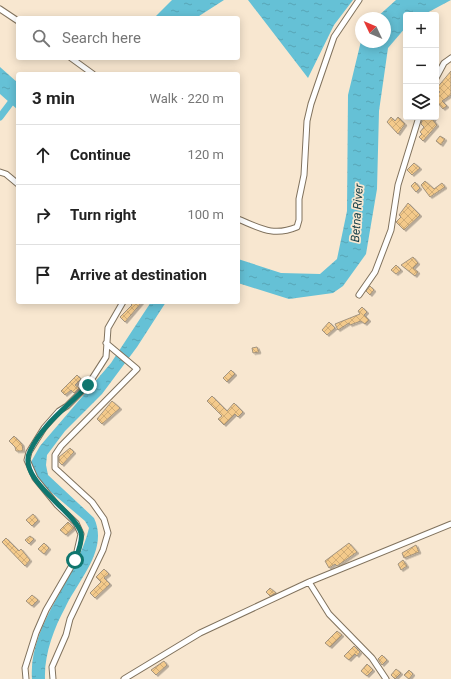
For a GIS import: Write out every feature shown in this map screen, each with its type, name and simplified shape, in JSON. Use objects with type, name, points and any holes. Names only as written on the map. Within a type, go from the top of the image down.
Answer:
[{"type":"street","points":[[240,220],[266,230],[284,232],[297,227],[299,220],[299,199],[304,175],[307,121],[311,104],[334,37],[359,0]]},
{"type":"street","points":[[0,9],[16,20]]},
{"type":"street","points":[[439,72],[444,63],[451,58]]},
{"type":"street","points":[[74,60],[90,72]]},
{"type":"street","points":[[359,295],[376,272],[391,230],[398,185],[418,120]]},
{"type":"street","points":[[0,172],[6,174],[16,182]]},
{"type":"street","points":[[26,679],[25,668],[36,633],[46,610],[75,560],[81,534],[76,522],[57,505],[34,478],[27,460],[29,452],[44,428],[59,411],[81,392],[97,372],[106,357],[108,328],[121,304]]},
{"type":"street","points":[[53,679],[52,668],[66,635],[70,619],[100,556],[108,532],[104,519],[92,502],[54,468],[55,455],[61,446],[137,370],[106,343]]},
{"type":"street","points":[[124,679],[200,633],[309,582],[451,524]]},
{"type":"street","points":[[309,582],[329,614],[372,658],[386,679]]},
{"type":"water","points":[[172,0],[224,0],[199,16],[156,16]]},
{"type":"water","points":[[248,0],[353,0],[334,25],[308,78]]},
{"type":"water","points":[[396,0],[451,0],[429,12],[403,12],[403,30],[391,44],[391,12],[383,12]]},
{"type":"water","name":"Betna River","points":[[359,48],[388,48],[379,111],[377,189],[366,254],[343,286],[333,293],[289,299],[240,284],[240,260],[281,273],[320,274],[337,259],[347,211],[348,95]]},
{"type":"water","points":[[0,67],[16,81],[16,108],[0,94]]},
{"type":"water","points":[[150,304],[165,304],[137,347],[102,394],[65,431],[47,455],[46,465],[48,475],[94,518],[98,530],[98,542],[90,564],[61,616],[54,633],[46,661],[45,679],[32,679],[33,659],[45,621],[83,547],[89,528],[85,521],[45,487],[31,467],[31,462],[40,446],[111,363]]},
{"type":"building","points":[[451,71],[451,95],[442,101],[447,106],[443,109],[439,104],[439,85]]},
{"type":"building","points":[[391,117],[395,121],[398,117],[405,124],[398,134],[387,122]]},
{"type":"building","points":[[422,120],[433,120],[437,125],[423,141],[419,137],[422,134],[420,132],[424,127],[421,124]]},
{"type":"building","points":[[440,136],[445,139],[441,145],[436,141]]},
{"type":"building","points":[[414,163],[420,168],[412,175],[407,170]]},
{"type":"building","points":[[425,181],[434,189],[442,183],[445,187],[430,197],[421,185]]},
{"type":"building","points":[[415,182],[420,188],[416,192],[411,186]]},
{"type":"building","points":[[408,203],[420,215],[404,230],[396,222],[401,217],[399,215]]},
{"type":"building","points":[[413,257],[418,263],[413,268],[418,272],[415,276],[401,265]]},
{"type":"building","points":[[396,265],[401,270],[396,274],[391,270]]},
{"type":"building","points":[[370,286],[374,290],[370,295],[366,291]]},
{"type":"building","points":[[131,304],[140,304],[125,322],[120,317],[132,305]]},
{"type":"building","points":[[362,307],[367,312],[364,315],[369,320],[365,324],[361,321],[350,325],[349,323],[338,330],[335,324],[360,314],[358,311]]},
{"type":"building","points":[[329,322],[335,328],[327,335],[322,330]]},
{"type":"building","points":[[257,347],[259,352],[253,353],[252,348]]},
{"type":"building","points":[[231,370],[235,374],[227,382],[223,378]]},
{"type":"building","points":[[77,375],[81,379],[75,385],[79,388],[74,393],[71,390],[65,395],[61,391]]},
{"type":"building","points":[[212,396],[227,411],[234,403],[243,412],[238,417],[235,414],[224,425],[218,419],[222,416],[207,401]]},
{"type":"building","points":[[112,401],[120,408],[102,424],[97,419]]},
{"type":"building","points":[[14,436],[22,444],[23,451],[16,451],[15,447],[9,441]]},
{"type":"building","points":[[70,448],[74,452],[62,465],[59,462],[59,457]]},
{"type":"building","points":[[33,514],[38,520],[32,526],[26,520]]},
{"type":"building","points":[[68,522],[74,528],[66,535],[60,530]]},
{"type":"building","points":[[30,536],[34,539],[29,544],[25,540]]},
{"type":"building","points":[[6,538],[19,551],[21,549],[30,560],[25,566],[2,542]]},
{"type":"building","points":[[44,543],[49,548],[44,554],[38,549]]},
{"type":"building","points":[[349,543],[357,552],[337,566],[335,564],[329,568],[325,561]]},
{"type":"building","points":[[416,545],[419,552],[404,558],[402,553]]},
{"type":"building","points":[[403,560],[407,566],[401,570],[398,564]]},
{"type":"building","points":[[104,569],[109,574],[104,578],[110,584],[95,598],[90,593],[101,582],[96,577]]},
{"type":"building","points":[[270,588],[276,593],[270,596],[266,592]]},
{"type":"building","points":[[32,595],[38,600],[32,606],[26,601]]},
{"type":"building","points":[[337,631],[342,635],[330,647],[325,643]]},
{"type":"building","points":[[354,646],[360,652],[357,656],[355,654],[349,660],[344,656]]},
{"type":"building","points":[[382,655],[387,660],[382,665],[378,659]]},
{"type":"building","points":[[164,661],[167,665],[156,675],[151,670]]},
{"type":"building","points":[[367,664],[373,670],[367,676],[361,671]]},
{"type":"building","points":[[396,669],[401,673],[395,679],[391,675]]},
{"type":"building","points":[[409,670],[413,674],[409,679],[404,675]]},
{"type":"waterway","points":[[0,117],[15,97]]},
{"type":"route","points":[[75,560],[80,545],[81,534],[76,522],[57,505],[41,487],[34,478],[27,460],[29,452],[52,418],[59,411],[68,406],[88,385]]}]
